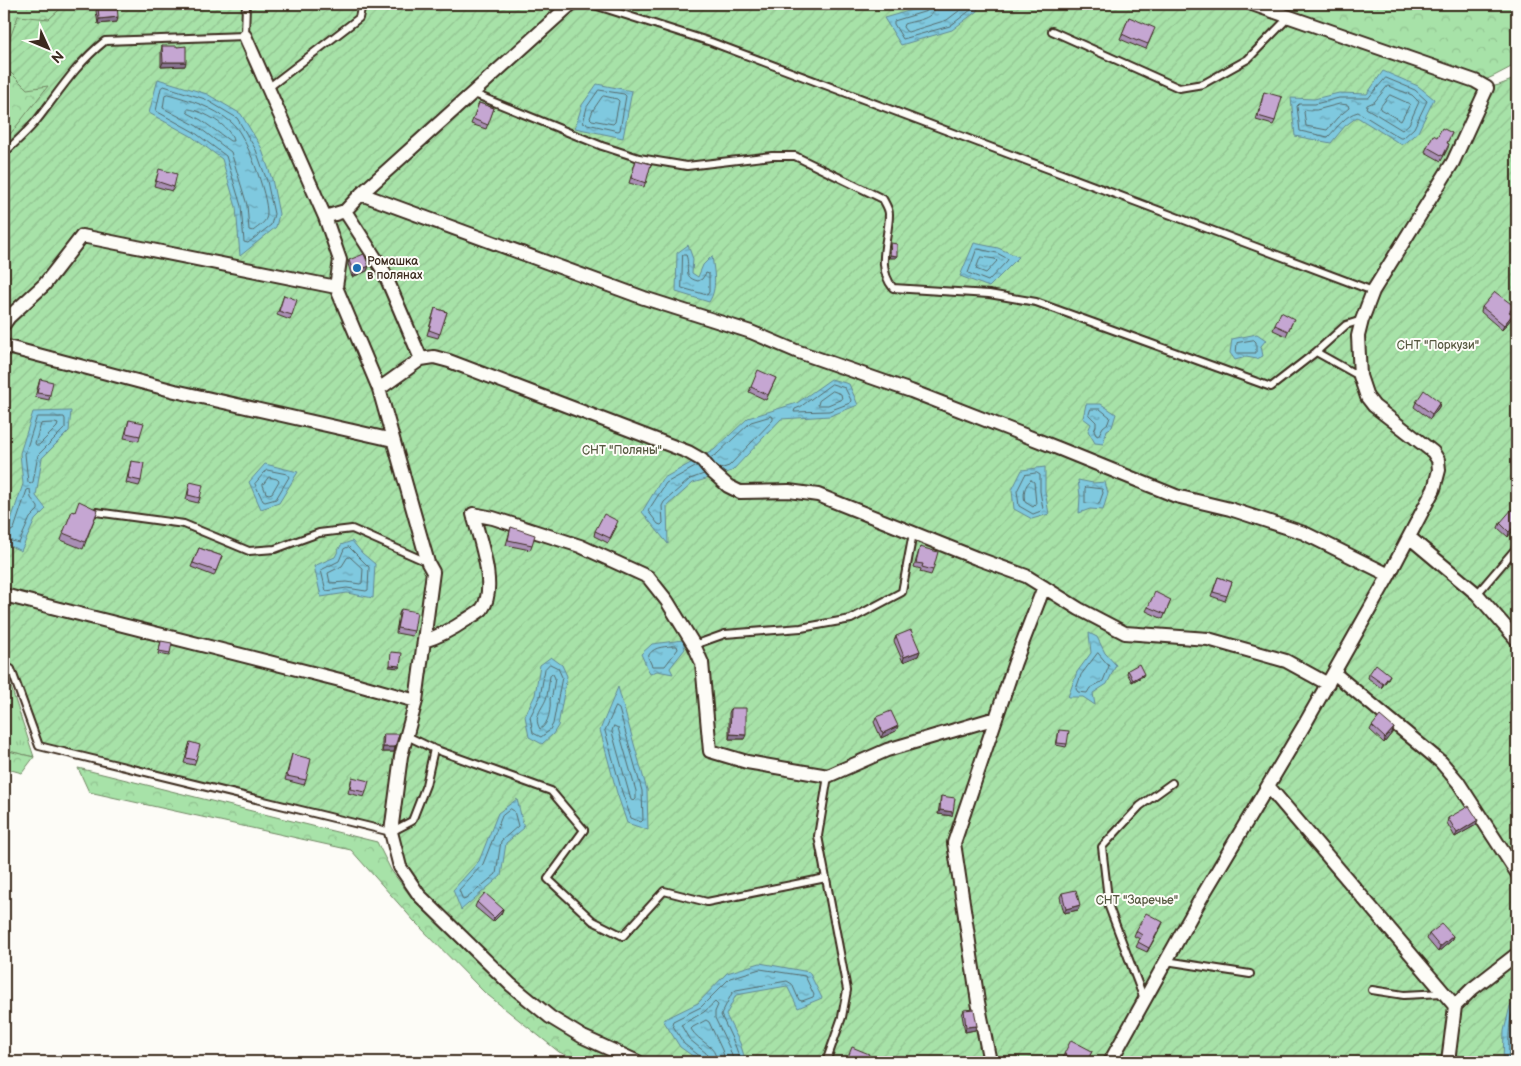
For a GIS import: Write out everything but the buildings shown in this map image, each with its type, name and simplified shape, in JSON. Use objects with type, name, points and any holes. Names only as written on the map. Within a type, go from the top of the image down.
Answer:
[{"type":"street","points":[[325,217],[345,210],[571,4]]},
{"type":"street","points":[[1110,1062],[1200,900],[1331,678],[1389,575],[1434,489],[1438,470],[1438,460],[1427,447],[1374,406],[1367,397],[1360,376],[1358,336],[1373,291],[1453,162],[1487,88],[1475,81],[1252,4]]},
{"type":"street","points":[[245,36],[325,217],[340,260],[336,287],[379,389],[428,562],[433,572],[416,701],[401,756],[391,832],[400,867],[419,895],[511,985],[558,1022],[583,1037],[638,1062]]},
{"type":"street","points":[[361,194],[644,298],[751,332],[796,351],[911,392],[1060,449],[1176,496],[1230,509],[1304,533],[1389,575]]},
{"type":"street","points":[[345,210],[383,270],[421,359]]},
{"type":"street","points":[[4,324],[9,317],[44,285],[82,236],[336,287]]},
{"type":"street","points":[[4,346],[175,392],[393,440]]},
{"type":"street","points":[[379,389],[421,359],[434,357],[449,360],[688,452],[702,460],[728,486],[740,492],[790,490],[818,495],[1026,576],[1079,609],[1125,633],[1208,639],[1286,661],[1331,678],[1442,762],[1458,782],[1517,873]]},
{"type":"street","points":[[424,641],[439,636],[459,625],[482,609],[488,592],[488,576],[474,514],[493,518],[580,546],[648,577],[667,601],[694,645],[702,663],[710,751],[746,762],[828,776],[887,750],[996,718]]},
{"type":"street","points":[[1409,537],[1477,594],[1517,640]]},
{"type":"street","points":[[990,1062],[978,1002],[954,843],[996,718],[1044,587]]},
{"type":"street","points":[[4,595],[416,701]]},
{"type":"street","points":[[1268,786],[1455,1006]]},
{"type":"street","points":[[1448,1062],[1455,1006],[1472,989],[1517,954]]},
{"type":"lane","points":[[4,153],[36,122],[58,91],[89,54],[105,41],[245,36],[246,4]]},
{"type":"lane","points":[[268,88],[359,18],[362,4]]},
{"type":"lane","points":[[591,4],[711,42],[1373,291]]},
{"type":"lane","points":[[1052,31],[1179,88],[1203,84],[1248,60],[1289,17]]},
{"type":"lane","points":[[472,93],[602,146],[639,158],[687,166],[772,156],[795,156],[883,199],[889,212],[884,263],[886,279],[893,288],[989,294],[1036,302],[1271,387],[1316,352],[1346,325],[1362,320]]},
{"type":"lane","points":[[1316,352],[1360,376]]},
{"type":"lane","points":[[96,512],[184,524],[249,551],[275,549],[319,533],[352,529],[428,562]]},
{"type":"lane","points":[[694,645],[725,634],[801,628],[851,619],[902,592],[913,533]]},
{"type":"lane","points":[[1477,594],[1517,547]]},
{"type":"lane","points":[[11,669],[39,746],[391,832],[412,821],[426,785],[434,749]]},
{"type":"lane","points":[[407,736],[434,749],[551,791],[584,830],[548,878],[593,921],[623,936],[664,891],[707,902],[826,878]]},
{"type":"lane","points":[[826,1062],[842,1017],[847,990],[818,836],[828,776]]},
{"type":"lane","points":[[1145,1000],[1109,906],[1102,847],[1140,806],[1172,784]]},
{"type":"lane","points":[[1166,961],[1250,974]]},
{"type":"lane","points":[[1372,990],[1404,995],[1444,993]]},
{"type":"green space","points":[[4,4],[66,4],[49,19],[49,86],[4,142]]},
{"type":"green space","name":"СНТ \"Поляны\"","points":[[66,4],[1252,4],[1487,88],[1517,78],[1517,1062],[638,1062],[550,1017],[419,895],[391,832],[39,746],[11,669],[4,626],[4,621],[13,598],[4,595],[4,142],[48,86],[27,89],[4,66],[10,38],[18,16],[49,19]]},
{"type":"green space","points":[[1273,4],[1517,4],[1517,64],[1485,80]]},
{"type":"green space","points":[[4,666],[34,757],[4,750]]},
{"type":"green space","points":[[4,750],[34,757],[22,773],[4,768]]},
{"type":"green space","points":[[78,768],[377,842],[391,870],[414,901],[500,985],[551,1025],[625,1062],[582,1062],[559,1052],[484,992],[414,921],[351,850],[89,792]]},
{"type":"water","points":[[933,4],[979,4],[977,11],[952,30],[901,45],[884,18]]},
{"type":"water","points":[[1383,71],[1418,86],[1434,99],[1418,132],[1402,145],[1357,117],[1345,126],[1331,143],[1295,136],[1291,98],[1314,99],[1339,93],[1367,94]]},
{"type":"water","points":[[158,79],[207,94],[241,114],[261,147],[272,179],[279,214],[276,227],[240,256],[236,207],[222,159],[191,136],[149,113]]},
{"type":"water","points":[[597,84],[632,91],[623,138],[575,128],[582,105]]},
{"type":"water","points":[[974,243],[998,248],[1019,257],[989,287],[960,276]]},
{"type":"water","points":[[688,245],[693,259],[692,273],[698,277],[703,265],[712,256],[714,291],[709,302],[676,292],[677,253]]},
{"type":"water","points":[[1257,334],[1266,340],[1261,346],[1263,356],[1257,359],[1246,357],[1235,360],[1230,353],[1232,339]]},
{"type":"water","points":[[831,379],[849,384],[858,405],[830,416],[781,419],[732,471],[693,483],[667,506],[668,544],[642,512],[662,479],[714,450],[748,418],[797,403]]},
{"type":"water","points":[[1086,404],[1101,404],[1116,414],[1112,427],[1107,430],[1103,444],[1095,443],[1088,431],[1091,424],[1083,418]]},
{"type":"water","points":[[71,411],[69,431],[42,458],[36,496],[46,509],[35,520],[21,551],[4,543],[4,530],[9,526],[23,484],[20,453],[33,412]]},
{"type":"water","points":[[265,464],[298,472],[279,503],[261,509],[249,482]]},
{"type":"water","points":[[1045,467],[1045,491],[1049,514],[1032,519],[1014,509],[1012,490],[1022,470]]},
{"type":"water","points":[[1078,480],[1093,483],[1105,482],[1108,493],[1103,510],[1090,509],[1079,513],[1080,496]]},
{"type":"water","points":[[352,541],[375,564],[373,598],[347,593],[321,597],[314,566],[335,557],[341,545]]},
{"type":"water","points":[[1089,633],[1097,637],[1105,653],[1116,665],[1107,684],[1093,693],[1095,705],[1083,697],[1068,697],[1077,672],[1091,653]]},
{"type":"water","points":[[683,640],[685,649],[670,668],[673,674],[657,671],[650,674],[641,654],[652,644]]},
{"type":"water","points":[[551,657],[562,665],[567,676],[558,726],[553,734],[542,744],[529,737],[525,716],[535,695],[540,665]]},
{"type":"water","points":[[618,687],[647,790],[648,830],[627,823],[600,730]]},
{"type":"water","points":[[517,799],[524,828],[506,843],[501,876],[461,910],[453,890],[479,861],[498,813]]},
{"type":"water","points":[[760,963],[809,972],[822,998],[798,1008],[787,986],[736,995],[726,1015],[740,1043],[746,1062],[701,1062],[680,1047],[663,1020],[698,1003],[727,973]]},
{"type":"water","points":[[1517,1000],[1517,1062],[1503,1062],[1504,1031],[1510,1006]]},
{"type":"place","name":"Ромашка в полянах","points":[[357,268]]},
{"type":"park label","name":"СНТ \"Поркузи\"","points":[[1438,345]]},
{"type":"park label","name":"СНТ \"Заречье\"","points":[[1137,900]]}]
